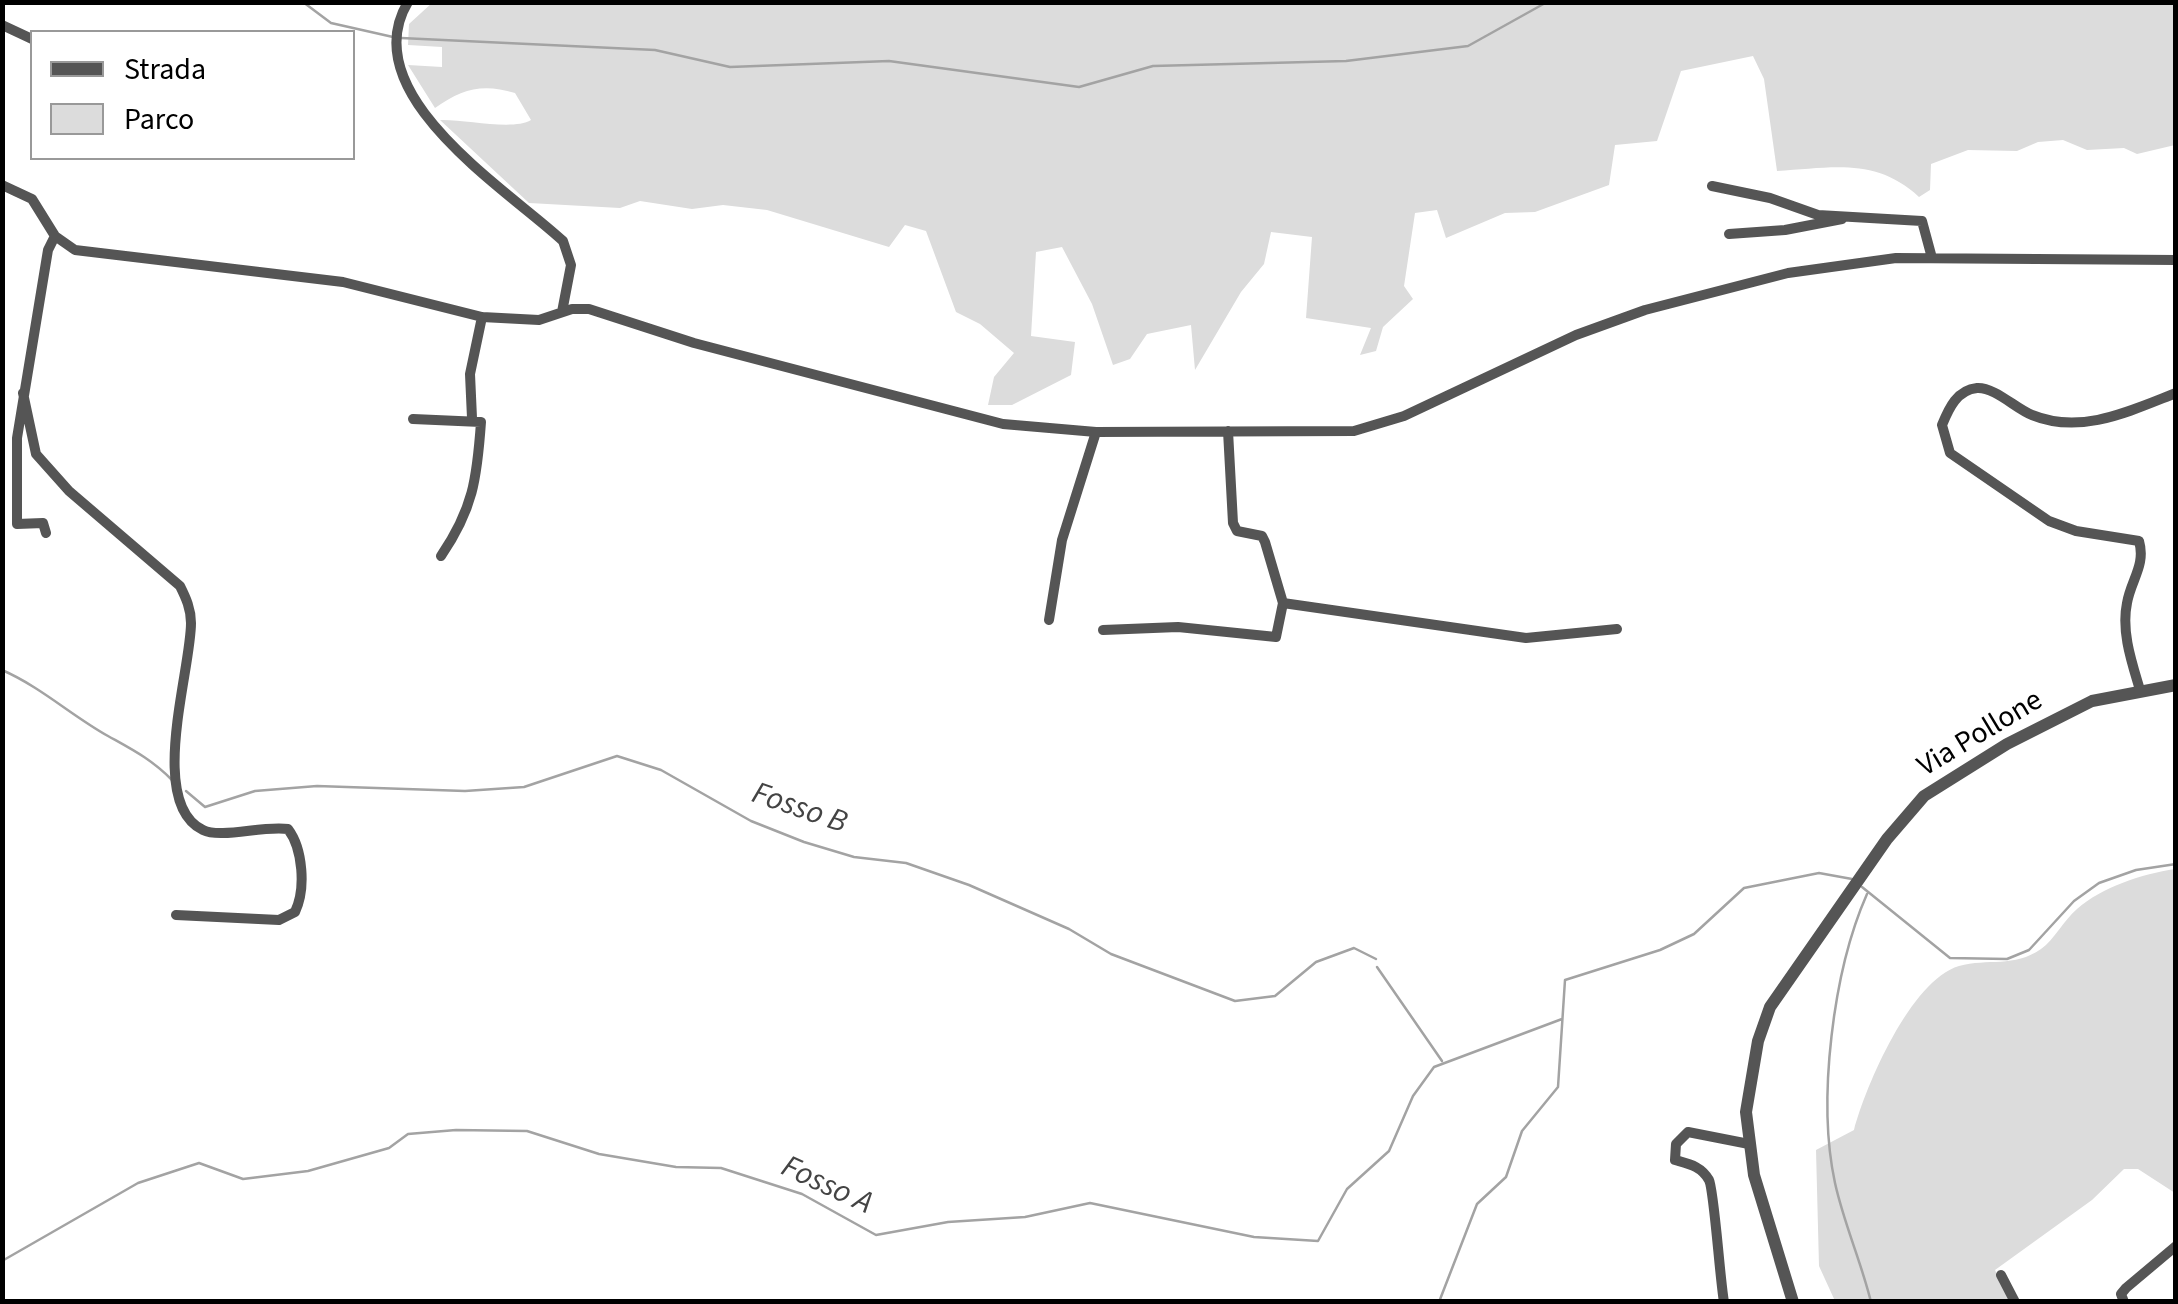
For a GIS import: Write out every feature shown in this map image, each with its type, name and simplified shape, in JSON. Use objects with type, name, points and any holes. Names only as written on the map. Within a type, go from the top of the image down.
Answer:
[{"type":"street","points":[[408,2],[395,27],[394,46],[406,82],[444,141],[563,241],[572,265],[562,312]]},
{"type":"street","points":[[2,25],[30,38]]},
{"type":"street","points":[[2,185],[32,199],[55,236],[74,250],[343,282],[482,317],[538,320],[589,309],[694,343],[1004,424],[1096,432],[1366,428],[1404,416],[1576,335],[1646,310],[1788,273],[1862,261],[2176,260]]},
{"type":"street","points":[[1712,186],[1842,218],[1922,221],[1932,258]]},
{"type":"street","points":[[1729,234],[1784,230],[1842,218]]},
{"type":"street","points":[[46,534],[43,523],[17,524],[16,438],[48,250],[55,236]]},
{"type":"street","points":[[472,418],[470,374],[482,317]]},
{"type":"street","points":[[2140,690],[2127,628],[2127,603],[2141,562],[2138,541],[2076,531],[2050,520],[1950,453],[1942,425],[1956,398],[1971,388],[1984,388],[2034,416],[2076,424],[2114,417],[2176,393]]},
{"type":"street","points":[[23,393],[36,454],[70,491],[180,586],[189,604],[191,623],[175,735],[178,796],[188,821],[208,833],[266,825],[288,828],[298,843],[300,901],[295,912],[279,920],[176,915]]},
{"type":"street","points":[[412,419],[472,418],[481,422],[473,497],[466,518],[441,556]]},
{"type":"street","points":[[1103,630],[1178,626],[1276,637],[1283,603],[1265,542],[1262,536],[1237,531],[1233,523],[1228,431]]},
{"type":"street","points":[[1048,620],[1062,540],[1096,432]]},
{"type":"street","points":[[1283,603],[1526,638],[1617,629]]},
{"type":"street","name":"Via Pollone","points":[[1793,1302],[1749,1144],[1750,1076],[1770,1006],[1905,816],[1943,782],[2081,706],[2176,685]]},
{"type":"street","points":[[1724,1302],[1716,1262],[1711,1182],[1696,1166],[1674,1160],[1676,1144],[1688,1132],[1749,1144]]},
{"type":"street","points":[[2124,1302],[2122,1294],[2126,1288],[2176,1246]]},
{"type":"street","points":[[2001,1275],[2014,1302]]},
{"type":"green space","points":[[433,2],[2175,3],[2175,145],[2137,154],[2124,148],[2087,150],[2063,140],[2038,142],[2017,151],[1968,150],[1931,164],[1930,190],[1919,197],[1903,184],[1870,170],[1835,167],[1777,171],[1764,79],[1753,56],[1681,71],[1657,141],[1615,145],[1609,185],[1535,212],[1505,213],[1446,238],[1437,210],[1415,213],[1404,286],[1413,299],[1383,327],[1376,351],[1360,355],[1371,328],[1306,318],[1312,237],[1271,232],[1264,264],[1241,292],[1195,370],[1191,325],[1147,334],[1130,359],[1113,365],[1092,304],[1062,247],[1036,252],[1031,336],[1075,342],[1071,375],[1012,405],[988,405],[994,377],[1014,353],[980,324],[956,312],[926,231],[905,225],[889,247],[767,210],[723,205],[692,209],[640,201],[620,208],[529,203],[440,120],[501,125],[531,120],[515,93],[492,88],[473,90],[435,108],[408,65],[442,67],[442,47],[408,45],[409,24]]},
{"type":"green space","points":[[2175,869],[2175,1193],[2138,1169],[2124,1169],[2092,1200],[1995,1270],[2009,1301],[1835,1301],[1819,1266],[1816,1150],[1854,1130],[1893,1036],[1924,991],[1941,975],[1959,966],[2031,955],[2046,945],[2077,909],[2098,894],[2136,878]]},
{"type":"waterway","points":[[303,2],[331,23],[393,37]]},
{"type":"waterway","points":[[401,38],[655,50],[730,67],[889,61],[1079,87],[1153,66],[1346,61],[1468,46],[1547,2]]},
{"type":"waterway","name":"Fosso B","points":[[2,670],[142,755],[172,780]]},
{"type":"waterway","name":"Fosso B","points":[[186,791],[205,807],[255,791],[317,786],[465,791],[524,787],[617,756],[661,770],[751,821],[854,857],[906,863],[969,885],[1069,929],[1111,954],[1235,1001],[1275,996],[1316,962],[1354,948],[1376,959]]},
{"type":"waterway","points":[[1862,887],[1950,958],[2007,959],[2029,950],[2074,901],[2099,883],[2136,870],[2176,864]]},
{"type":"waterway","points":[[1439,1302],[1477,1204],[1506,1177],[1522,1131],[1558,1087],[1565,980],[1660,950],[1694,934],[1744,888],[1819,873],[1852,879]]},
{"type":"waterway","points":[[1867,894],[1837,997],[1828,1114],[1835,1183],[1871,1302]]},
{"type":"waterway","name":"Fosso B","points":[[1377,967],[1442,1061]]},
{"type":"waterway","name":"Fosso A","points":[[2,1261],[138,1183],[199,1163],[243,1179],[308,1171],[389,1148],[408,1134],[456,1130],[527,1131],[599,1154],[676,1167],[721,1168],[802,1194],[876,1235],[948,1222],[1025,1217],[1090,1203],[1254,1237],[1318,1241],[1347,1189],[1389,1151],[1413,1096],[1434,1067],[1562,1019]]}]
